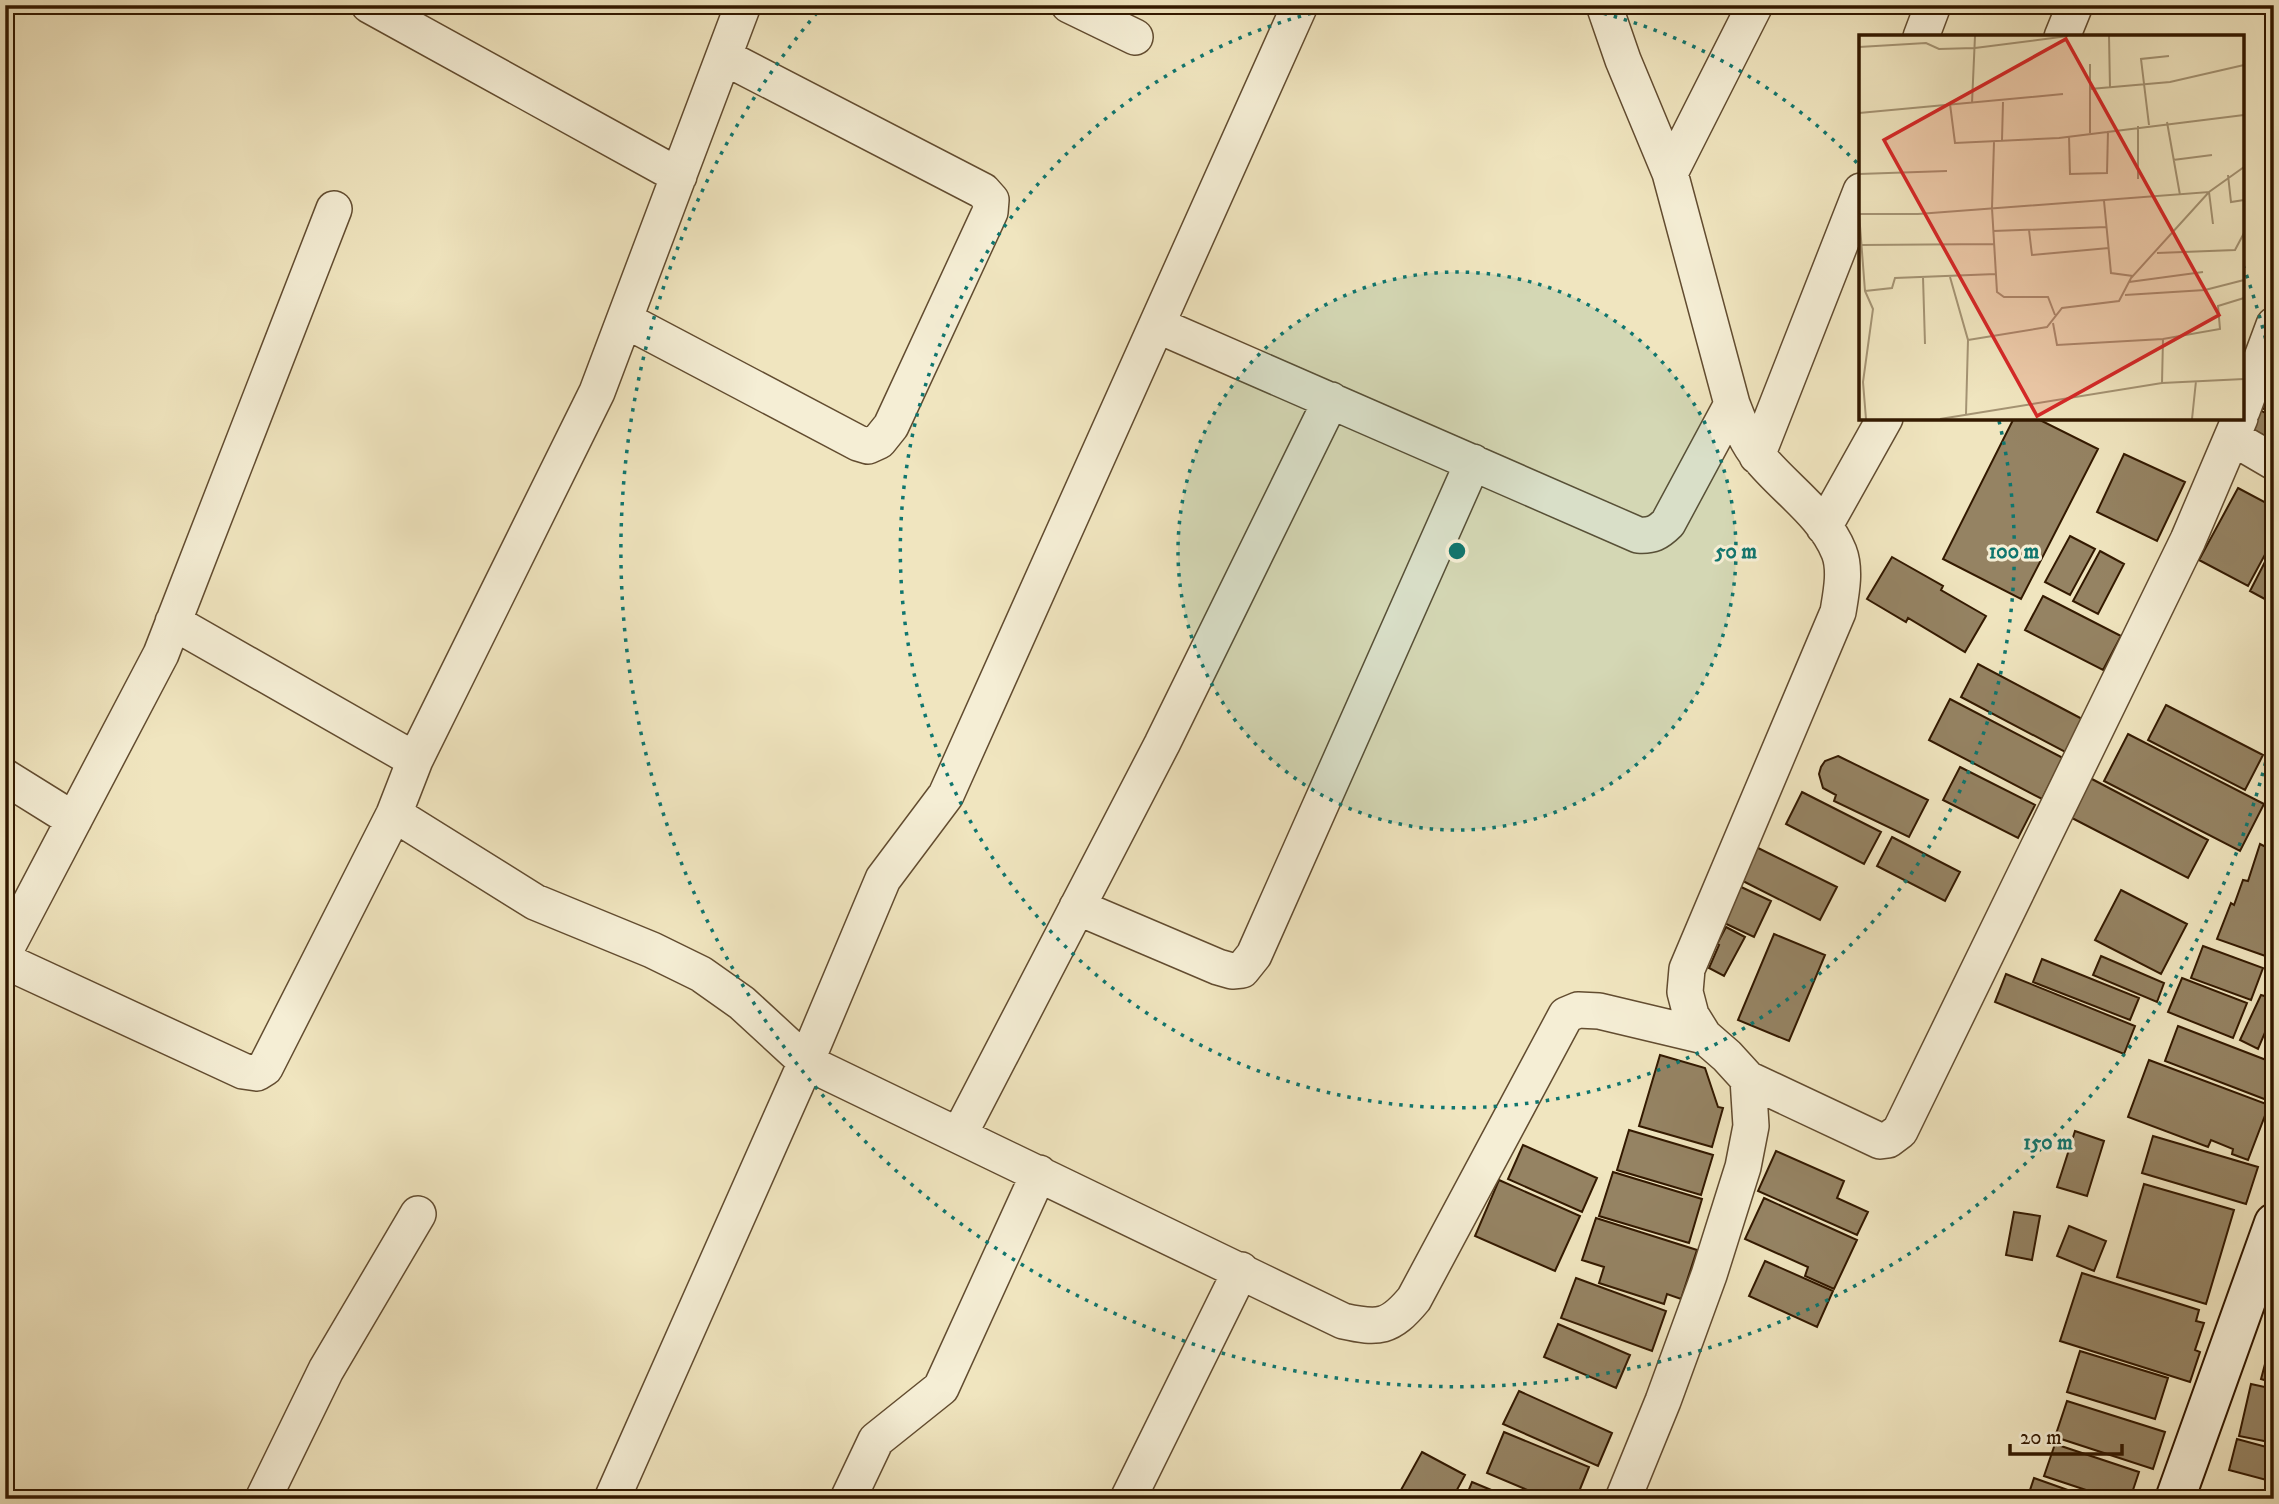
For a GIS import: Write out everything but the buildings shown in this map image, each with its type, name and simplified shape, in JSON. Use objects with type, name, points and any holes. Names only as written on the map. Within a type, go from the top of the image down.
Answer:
[{"type":"street","points":[[5,961],[243,1071],[257,1073],[265,1068],[394,814],[415,760],[597,393],[743,5]]},
{"type":"street","points":[[1069,5],[1135,37]]},
{"type":"street","points":[[612,1499],[806,1062],[883,879],[946,795],[1300,5]]},
{"type":"street","points":[[1604,5],[1623,60],[1670,173],[1740,425],[1757,456],[1824,527],[1840,554],[1843,585],[1838,612],[1688,969],[1685,992],[1691,1015],[1704,1036],[1748,1079],[1880,1141],[1888,1140],[1900,1131],[2188,540],[2238,423],[2274,462]]},
{"type":"street","points":[[1670,173],[1755,5]]},
{"type":"street","points":[[1922,35],[1933,5]]},
{"type":"street","points":[[2063,35],[2075,5]]},
{"type":"street","points":[[390,10],[679,176]]},
{"type":"street","points":[[625,320],[868,446],[879,442],[891,426],[990,212],[991,200],[983,191],[724,57]]},
{"type":"street","points":[[1757,456],[1859,196]]},
{"type":"street","points":[[5,951],[161,654],[334,209]]},
{"type":"street","points":[[1157,324],[1638,535],[1649,536],[1660,532],[1668,523],[1732,404]]},
{"type":"street","points":[[2244,407],[2274,325]]},
{"type":"street","points":[[959,1135],[1168,732],[1331,400]]},
{"type":"street","points":[[1824,527],[1884,420]]},
{"type":"street","points":[[1077,907],[1218,967],[1232,971],[1242,970],[1254,955],[1473,462]]},
{"type":"street","points":[[173,622],[415,760]]},
{"type":"street","points":[[5,777],[74,820]]},
{"type":"street","points":[[394,814],[535,902],[652,950],[701,974],[742,1003],[806,1062],[1343,1321],[1378,1326],[1399,1316],[1414,1299],[1566,1015],[1577,1010],[1599,1011],[1704,1036]]},
{"type":"street","points":[[1623,1499],[1663,1401],[1709,1275],[1743,1167],[1751,1126],[1748,1079]]},
{"type":"street","points":[[848,1499],[876,1440],[941,1388],[1039,1173]]},
{"type":"street","points":[[262,1499],[326,1370],[418,1214]]},
{"type":"street","points":[[2175,1499],[2274,1223]]},
{"type":"street","points":[[1128,1499],[1241,1270]]}]
